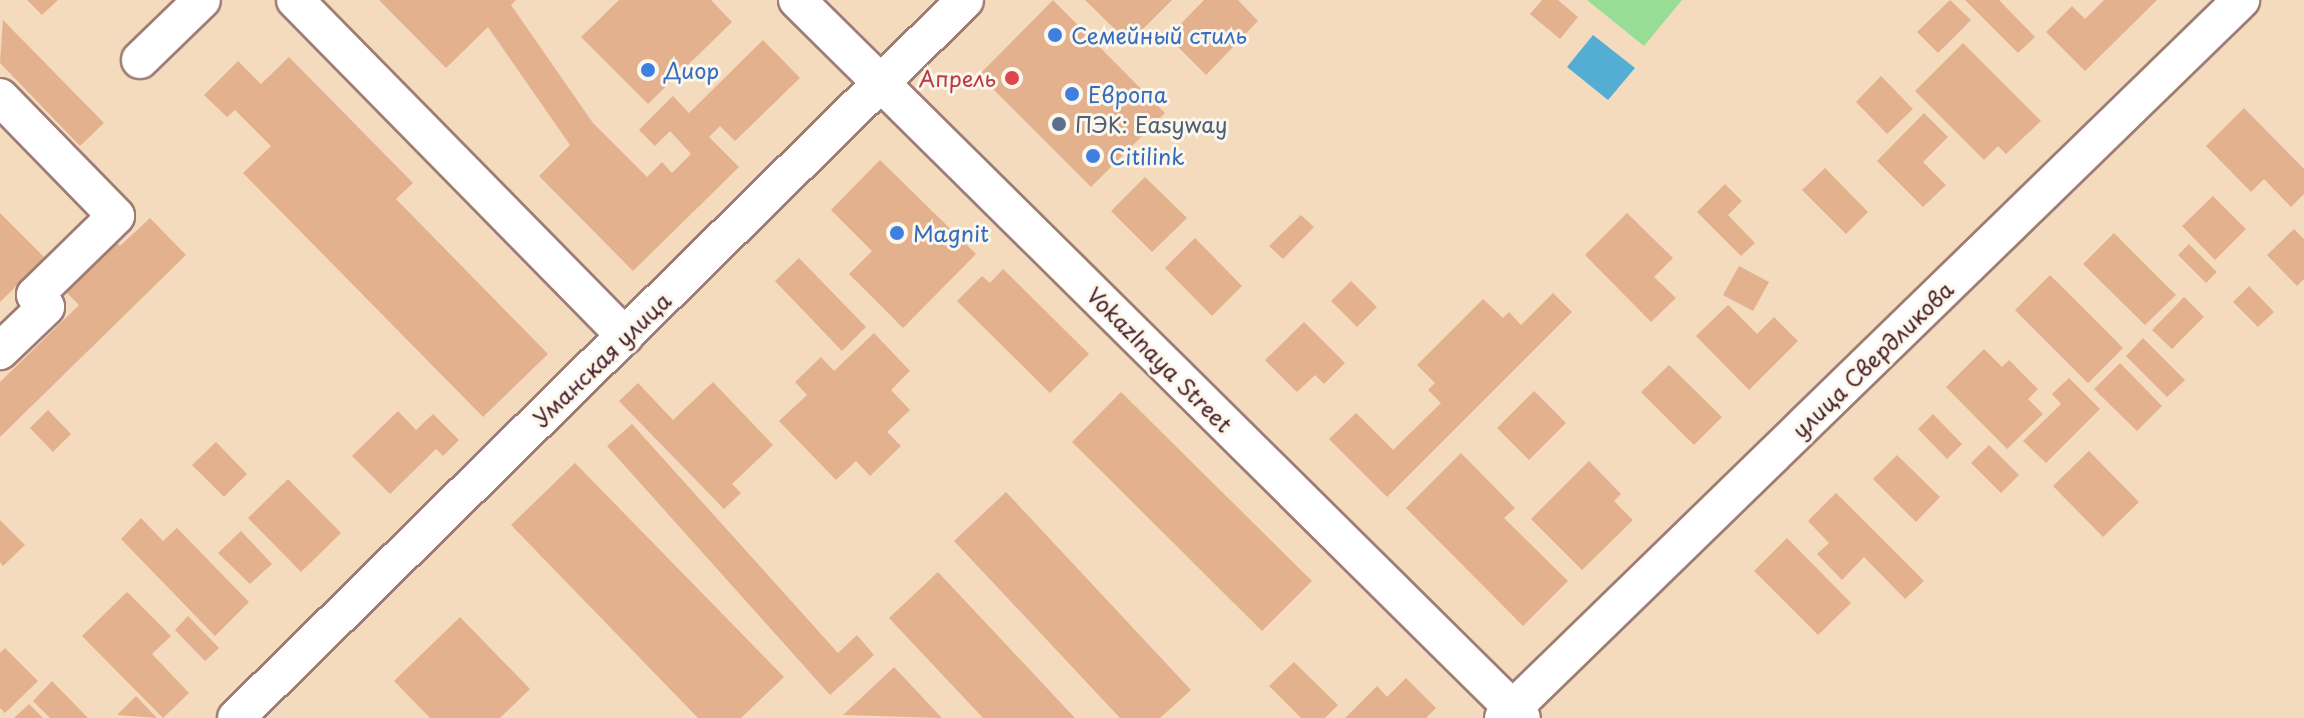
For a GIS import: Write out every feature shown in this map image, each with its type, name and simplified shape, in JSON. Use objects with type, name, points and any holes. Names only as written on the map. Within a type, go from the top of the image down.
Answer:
[{"type":"street","points":[[140,60],[202,0]]},
{"type":"street","points":[[295,0],[625,336]]},
{"type":"street","name":"Vokazlnaya Street","points":[[797,0],[1512,715]]},
{"type":"street","name":"Уманская улица","points":[[236,718],[965,0]]},
{"type":"street","name":"улица Свердликова","points":[[1512,715],[2241,0]]},
{"type":"street","points":[[0,97],[116,216],[35,295],[46,307],[0,351]]},
{"type":"green space","points":[[1587,0],[1682,0],[1644,46]]},
{"type":"water","points":[[1593,35],[1635,68],[1608,100],[1567,67]]},
{"type":"building","points":[[27,0],[58,0],[42,15]]},
{"type":"building","points":[[379,0],[516,0],[511,5],[593,123],[647,177],[662,162],[672,173],[691,154],[670,131],[655,146],[639,130],[673,96],[689,113],[763,40],[800,78],[735,141],[720,126],[709,137],[739,167],[633,271],[539,176],[570,145],[488,27],[446,68]]},
{"type":"building","name":"Диор","points":[[619,0],[711,0],[732,22],[648,104],[581,37]]},
{"type":"building","name":"Европа","points":[[1053,0],[1165,113],[1091,187],[979,75]]},
{"type":"building","points":[[1085,0],[1172,0],[1129,43]]},
{"type":"building","points":[[1204,0],[1238,0],[1258,21],[1206,75],[1168,37]]},
{"type":"building","points":[[1542,0],[1558,0],[1578,17],[1560,39],[1530,14]]},
{"type":"building","points":[[1950,0],[1971,20],[1938,53],[1917,32]]},
{"type":"building","points":[[1965,0],[1999,0],[2035,37],[2018,53]]},
{"type":"building","points":[[2104,0],[2157,0],[2085,71],[2046,32],[2072,6],[2085,19]]},
{"type":"building","points":[[3,20],[104,123],[80,146],[0,63]]},
{"type":"building","points":[[1963,43],[2041,121],[2006,154],[1998,146],[1984,160],[1915,91]]},
{"type":"building","points":[[289,57],[413,183],[396,199],[548,354],[483,417],[243,173],[271,146],[235,110],[227,117],[204,95],[238,61],[261,84]]},
{"type":"building","points":[[1881,76],[1913,109],[1887,134],[1856,102]]},
{"type":"building","points":[[2244,108],[2304,169],[2304,194],[2291,207],[2264,179],[2251,192],[2206,146]]},
{"type":"building","points":[[1924,113],[1948,137],[1923,162],[1946,185],[1923,207],[1877,161]]},
{"type":"building","points":[[880,160],[976,254],[903,328],[849,274],[872,251],[831,210]]},
{"type":"building","points":[[1825,168],[1868,212],[1846,234],[1802,190]]},
{"type":"building","points":[[1145,177],[1187,218],[1152,252],[1111,211]]},
{"type":"building","points":[[1725,184],[1742,201],[1728,215],[1755,243],[1741,256],[1697,212]]},
{"type":"building","points":[[2213,196],[2246,229],[2215,260],[2182,226]]},
{"type":"building","points":[[0,213],[45,258],[0,302]]},
{"type":"building","points":[[1627,213],[1673,258],[1654,277],[1676,298],[1651,322],[1585,255]]},
{"type":"building","points":[[1301,215],[1314,227],[1283,259],[1269,246]]},
{"type":"building","points":[[150,218],[186,255],[0,437],[0,382],[79,305],[62,288],[112,238],[120,246]]},
{"type":"building","points":[[2294,229],[2304,239],[2304,279],[2297,286],[2267,255]]},
{"type":"building","points":[[2114,233],[2176,295],[2145,325],[2083,264]]},
{"type":"building","points":[[1195,238],[1242,286],[1212,316],[1165,268]]},
{"type":"building","points":[[2189,244],[2217,272],[2206,283],[2178,255]]},
{"type":"building","points":[[799,258],[866,327],[842,351],[775,281]]},
{"type":"building","points":[[1739,266],[1769,282],[1753,311],[1723,295]]},
{"type":"building","points":[[1003,269],[1089,354],[1050,393],[957,301],[982,276],[990,283]]},
{"type":"building","points":[[2050,275],[2123,348],[2088,383],[2015,310]]},
{"type":"building","points":[[1351,281],[1377,307],[1357,327],[1331,301]]},
{"type":"building","points":[[2249,286],[2274,312],[2258,327],[2233,302]]},
{"type":"building","points":[[1553,293],[1572,312],[1387,497],[1329,439],[1356,413],[1393,450],[1441,403],[1428,390],[1435,383],[1417,365],[1483,299],[1503,318],[1509,312],[1521,325]]},
{"type":"building","points":[[2184,297],[2204,317],[2172,349],[2152,330]]},
{"type":"building","points":[[1728,305],[1757,334],[1774,317],[1798,341],[1749,390],[1696,336]]},
{"type":"building","points":[[1304,322],[1345,363],[1324,384],[1315,375],[1297,392],[1265,360]]},
{"type":"building","points":[[874,333],[910,371],[891,390],[910,410],[887,432],[901,446],[870,476],[856,461],[836,480],[779,421],[807,395],[795,382],[821,357],[834,371]]},
{"type":"building","points":[[2143,338],[2185,380],[2167,397],[2126,356]]},
{"type":"building","points":[[1984,349],[2002,367],[2009,360],[2038,389],[2028,399],[2043,414],[2007,449],[1946,387]]},
{"type":"building","points":[[2120,363],[2162,406],[2137,431],[2094,389]]},
{"type":"building","points":[[1669,365],[1722,417],[1694,445],[1641,392]]},
{"type":"building","points":[[2069,378],[2100,409],[2046,463],[2023,441],[2061,404],[2052,394]]},
{"type":"building","points":[[713,382],[773,445],[732,484],[741,493],[724,509],[619,401],[638,383],[673,420]]},
{"type":"building","points":[[1534,391],[1566,423],[1529,460],[1497,428]]},
{"type":"building","points":[[1121,392],[1312,581],[1262,631],[1072,442]]},
{"type":"building","points":[[48,410],[71,434],[53,452],[30,428]]},
{"type":"building","points":[[398,411],[416,430],[433,414],[459,440],[443,456],[436,449],[390,494],[352,456]]},
{"type":"building","points":[[1933,414],[1962,444],[1947,459],[1918,429]]},
{"type":"building","points":[[632,424],[838,653],[857,635],[874,655],[830,695],[607,446]]},
{"type":"building","points":[[216,442],[247,474],[224,497],[192,465]]},
{"type":"building","points":[[1989,445],[2019,475],[2001,493],[1971,463]]},
{"type":"building","points":[[2089,451],[2139,502],[2103,537],[2053,486]]},
{"type":"building","points":[[1461,453],[1515,508],[1504,518],[1568,581],[1523,626],[1406,508]]},
{"type":"building","points":[[1897,455],[1940,497],[1916,522],[1873,479]]},
{"type":"building","points":[[1589,461],[1621,494],[1614,501],[1633,520],[1582,570],[1531,519]]},
{"type":"building","points":[[575,463],[784,677],[741,718],[698,718],[511,525]]},
{"type":"building","points":[[288,479],[341,533],[301,572],[248,518]]},
{"type":"building","points":[[1006,492],[1191,690],[1160,718],[1120,718],[954,541]]},
{"type":"building","points":[[1836,493],[1924,581],[1905,599],[1864,557],[1842,580],[1817,554],[1829,543],[1808,521]]},
{"type":"building","points":[[141,518],[163,541],[177,528],[249,602],[215,636],[121,539]]},
{"type":"building","points":[[0,520],[25,545],[3,566],[0,562]]},
{"type":"building","points":[[241,531],[272,564],[250,584],[218,553]]},
{"type":"building","points":[[1787,538],[1851,603],[1818,635],[1754,571]]},
{"type":"building","points":[[938,572],[1075,718],[983,718],[889,618]]},
{"type":"building","points":[[127,592],[171,636],[152,654],[189,693],[163,718],[82,636]]},
{"type":"building","points":[[188,616],[219,648],[205,661],[175,630]]},
{"type":"building","points":[[460,617],[530,689],[500,718],[430,718],[394,681]]},
{"type":"building","points":[[5,648],[38,681],[5,713],[0,708],[0,653]]},
{"type":"building","points":[[1294,662],[1338,705],[1325,718],[1301,718],[1269,686]]},
{"type":"building","points":[[894,667],[942,718],[843,715]]},
{"type":"building","points":[[1406,678],[1436,708],[1426,718],[1345,718],[1377,686],[1387,697]]},
{"type":"building","points":[[52,681],[88,718],[50,718],[33,701]]},
{"type":"building","points":[[136,696],[157,718],[117,715]]},
{"type":"building","points":[[29,704],[43,718],[14,718]]},
{"type":"place","name":"Семейный стиль","points":[[1055,35]]},
{"type":"place","name":"Диор","points":[[648,70]]},
{"type":"place","name":"Апрель","points":[[1012,78]]},
{"type":"place","name":"Европа","points":[[1072,94]]},
{"type":"place","name":"ПЭК: Easyway","points":[[1059,124]]},
{"type":"place","name":"Citilink","points":[[1093,156]]},
{"type":"place","name":"Magnit","points":[[897,233]]}]
